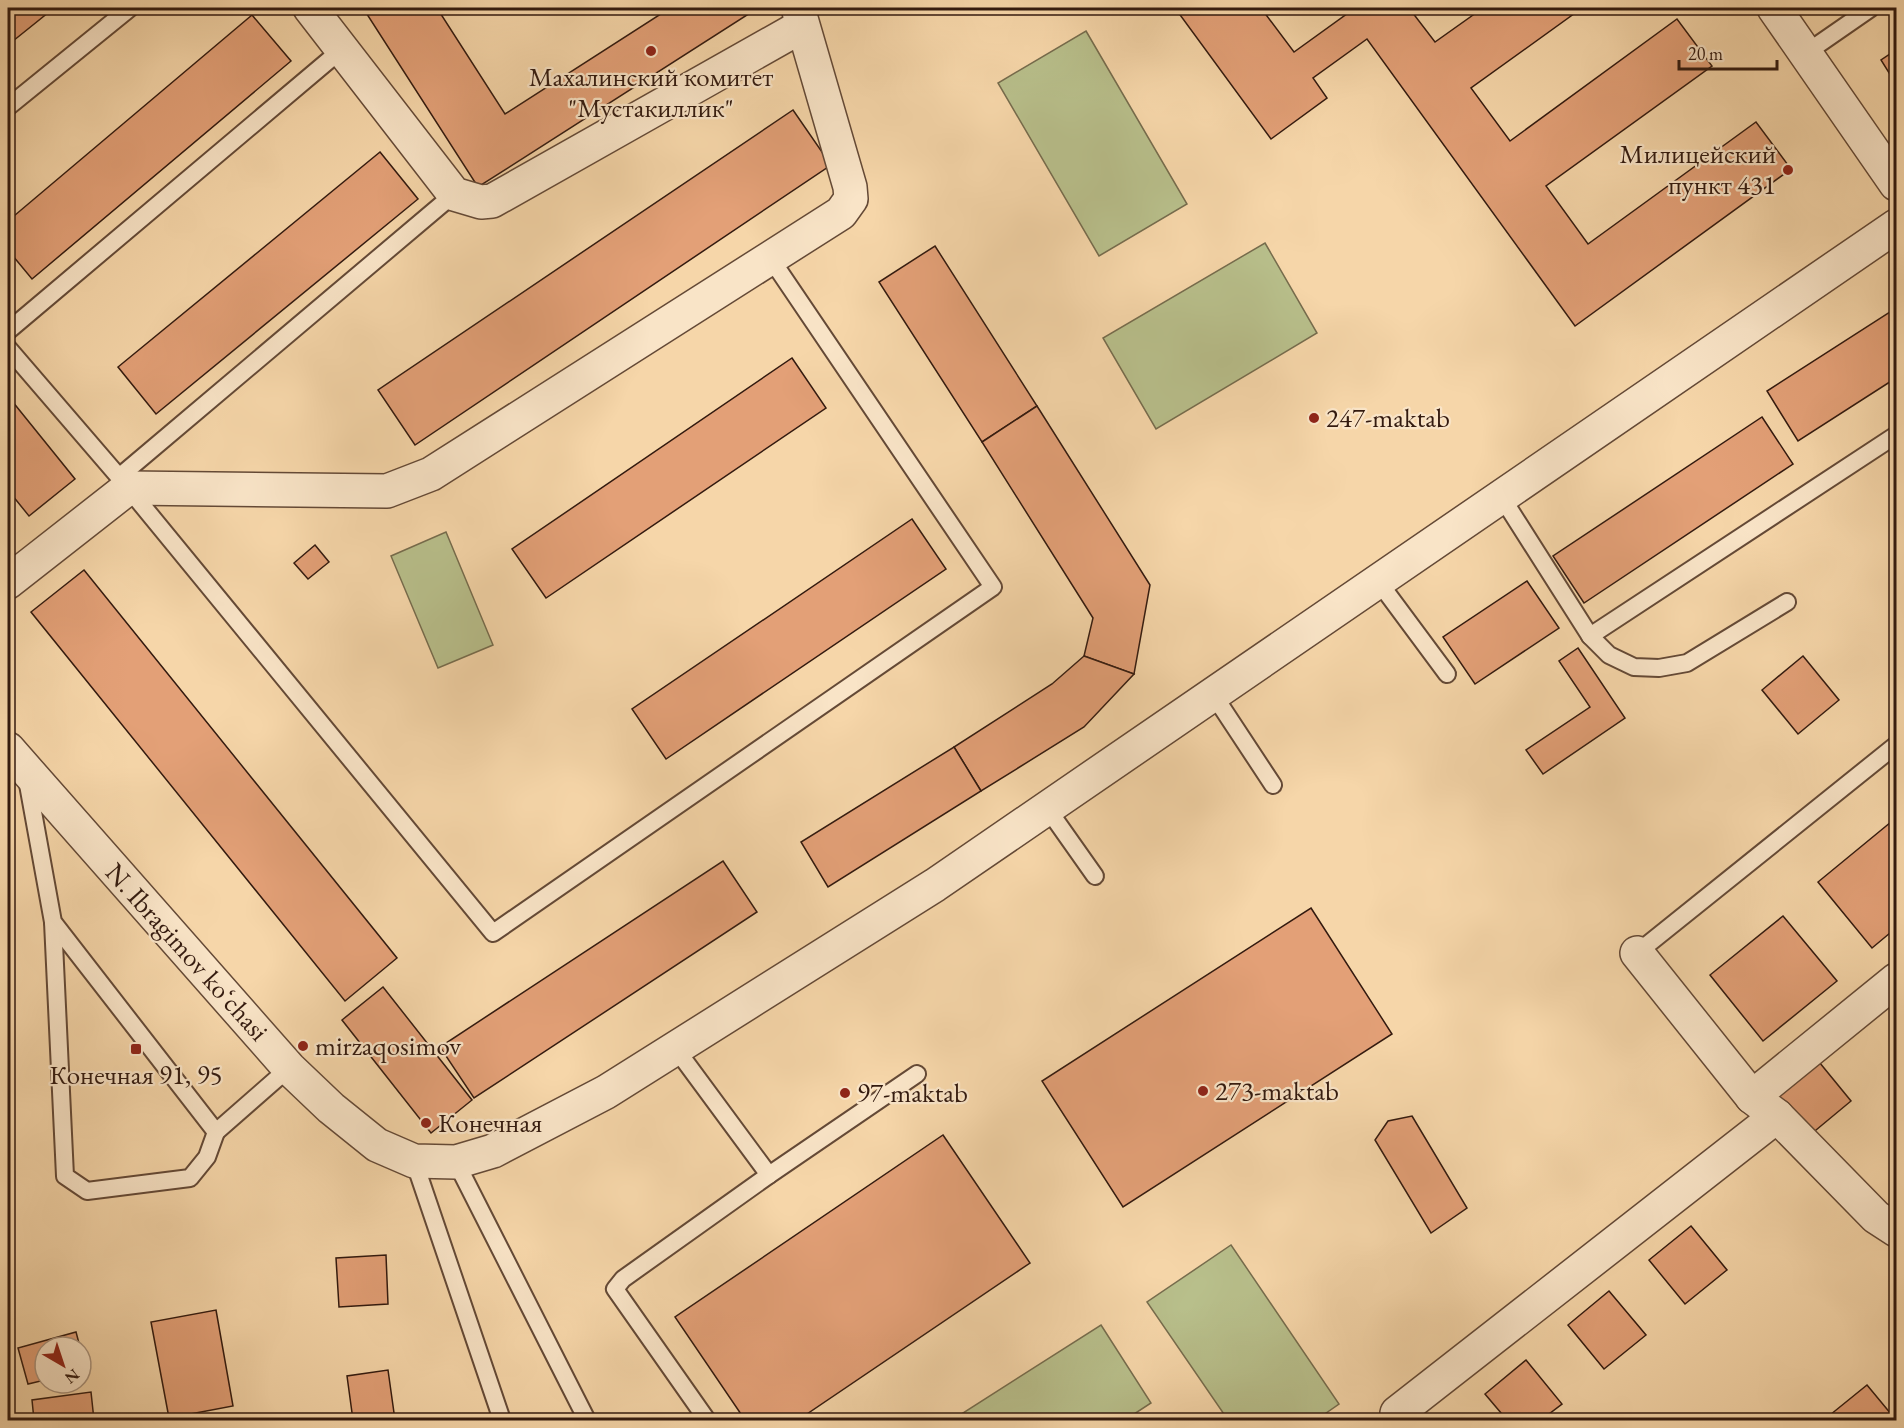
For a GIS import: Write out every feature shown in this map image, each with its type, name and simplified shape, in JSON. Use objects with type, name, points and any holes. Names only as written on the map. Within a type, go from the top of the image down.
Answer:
[{"type":"street","points":[[1774,8],[1896,184]]},
{"type":"street","points":[[8,582],[123,483],[387,491],[430,474],[771,259],[841,213],[850,199],[850,187],[800,17],[492,201],[481,202],[454,194],[341,50],[323,12]]},
{"type":"street","name":"N. Ibragimov koʻchasi","points":[[16,760],[289,1068],[331,1108],[376,1145],[395,1155],[414,1161],[456,1162],[493,1151],[606,1092],[935,885],[1896,226]]},
{"type":"street","points":[[1637,953],[1752,1097],[1778,1116],[1876,1218],[1896,1230]]},
{"type":"street","points":[[1752,1097],[1896,980]]},
{"type":"street","points":[[1397,1413],[1778,1116]]},
{"type":"lane","points":[[8,107],[130,8]]},
{"type":"lane","points":[[1806,53],[1871,8]]},
{"type":"lane","points":[[8,331],[341,50]]},
{"type":"lane","points":[[123,483],[454,194]]},
{"type":"lane","points":[[8,348],[123,483],[493,933],[993,587],[771,259]]},
{"type":"lane","points":[[1590,636],[1896,435]]},
{"type":"lane","points":[[1501,496],[1590,636],[1609,655],[1634,667],[1659,668],[1688,663],[1787,602]]},
{"type":"lane","points":[[1378,581],[1447,674]]},
{"type":"lane","points":[[1214,694],[1274,785]]},
{"type":"lane","points":[[1637,953],[1896,745]]},
{"type":"lane","points":[[16,760],[53,922],[64,1176],[87,1191],[190,1178],[207,1157],[216,1132],[289,1068]]},
{"type":"lane","points":[[1047,808],[1095,876]]},
{"type":"lane","points":[[53,922],[216,1132]]},
{"type":"lane","points":[[675,1049],[769,1174]]},
{"type":"lane","points":[[707,1420],[615,1289],[623,1279],[769,1174],[917,1074]]},
{"type":"lane","points":[[414,1161],[502,1420]]},
{"type":"lane","points":[[456,1162],[587,1420]]},
{"type":"green space","points":[[1086,31],[1187,204],[1099,256],[998,83]]},
{"type":"green space","points":[[1265,243],[1317,333],[1156,429],[1103,338]]},
{"type":"green space","points":[[446,532],[493,645],[438,668],[391,556]]},
{"type":"green space","points":[[1231,1245],[1339,1404],[1316,1420],[1228,1420],[1147,1302]]},
{"type":"green space","points":[[1101,1325],[1151,1403],[1125,1420],[952,1420]]},
{"type":"building","points":[[8,8],[54,8],[8,45]]},
{"type":"building","points":[[363,8],[437,8],[505,114],[670,8],[758,8],[478,187]]},
{"type":"building","points":[[1175,8],[1261,8],[1294,52],[1348,13],[1344,8],[1409,8],[1435,42],[1483,8],[1582,8],[1471,88],[1510,141],[1677,19],[1712,66],[1546,186],[1588,244],[1756,122],[1791,169],[1575,326],[1367,39],[1313,78],[1327,98],[1271,139]]},
{"type":"building","points":[[252,15],[291,61],[32,279],[8,250],[8,221]]},
{"type":"building","points":[[1896,50],[1896,84],[1881,60]]},
{"type":"building","points":[[793,110],[831,165],[415,445],[378,390]]},
{"type":"building","points":[[380,152],[418,199],[156,414],[118,367]]},
{"type":"building","points":[[935,246],[1037,406],[982,442],[879,282]]},
{"type":"building","points":[[1896,308],[1896,378],[1798,441],[1767,391]]},
{"type":"building","points":[[792,358],[826,408],[546,598],[512,549]]},
{"type":"building","points":[[8,396],[75,479],[29,516],[8,490]]},
{"type":"building","points":[[1037,406],[1150,585],[1134,674],[1084,656],[1093,618],[982,442]]},
{"type":"building","points":[[1762,417],[1793,464],[1584,603],[1553,556]]},
{"type":"building","points":[[912,519],[946,569],[666,759],[632,709]]},
{"type":"building","points":[[315,545],[329,562],[308,579],[294,563]]},
{"type":"building","points":[[84,570],[397,958],[345,1001],[31,612]]},
{"type":"building","points":[[1527,581],[1559,628],[1475,684],[1443,637]]},
{"type":"building","points":[[1578,648],[1625,718],[1543,774],[1526,750],[1590,707],[1559,661]]},
{"type":"building","points":[[1084,656],[1134,674],[1084,727],[981,791],[954,747],[1052,684]]},
{"type":"building","points":[[1803,656],[1839,700],[1798,734],[1762,690]]},
{"type":"building","points":[[954,747],[981,791],[828,887],[801,842]]},
{"type":"building","points":[[1891,822],[1896,828],[1896,928],[1872,948],[1818,882]]},
{"type":"building","points":[[723,861],[757,912],[474,1098],[440,1047]]},
{"type":"building","points":[[1311,908],[1392,1034],[1123,1207],[1042,1081]]},
{"type":"building","points":[[1783,916],[1837,981],[1763,1041],[1710,975]]},
{"type":"building","points":[[383,987],[472,1100],[431,1133],[342,1020]]},
{"type":"building","points":[[1815,1057],[1851,1101],[1810,1135],[1774,1091]]},
{"type":"building","points":[[1412,1116],[1467,1208],[1431,1233],[1375,1140],[1388,1121]]},
{"type":"building","points":[[943,1135],[1030,1263],[798,1420],[745,1420],[675,1317]]},
{"type":"building","points":[[1691,1226],[1727,1270],[1685,1304],[1649,1260]]},
{"type":"building","points":[[386,1255],[388,1304],[339,1307],[336,1258]]},
{"type":"building","points":[[1609,1291],[1646,1335],[1604,1369],[1568,1325]]},
{"type":"building","points":[[216,1310],[233,1406],[169,1418],[151,1322]]},
{"type":"building","points":[[33,1344],[33,1383],[28,1384],[18,1348]]},
{"type":"building","points":[[1526,1360],[1562,1404],[1541,1420],[1507,1420],[1485,1394]]},
{"type":"building","points":[[388,1370],[395,1420],[353,1420],[347,1376]]},
{"type":"building","points":[[1867,1385],[1896,1420],[1825,1419]]},
{"type":"building","points":[[69,1395],[91,1395],[94,1420],[34,1420],[32,1400]]},
{"type":"place","name":"Махалинский комитет \"Мустакиллик\"","points":[[651,51]]},
{"type":"place","name":"Милицейский пункт 431","points":[[1788,170]]},
{"type":"place","name":"247-maktab","points":[[1314,418]]},
{"type":"place","name":"mirzaqosimov","points":[[303,1046]]},
{"type":"place","name":"Конечная 91, 95","points":[[136,1049]]},
{"type":"place","name":"273-maktab","points":[[1203,1091]]},
{"type":"place","name":"97-maktab","points":[[845,1093]]},
{"type":"place","name":"Конечная","points":[[426,1123]]}]
